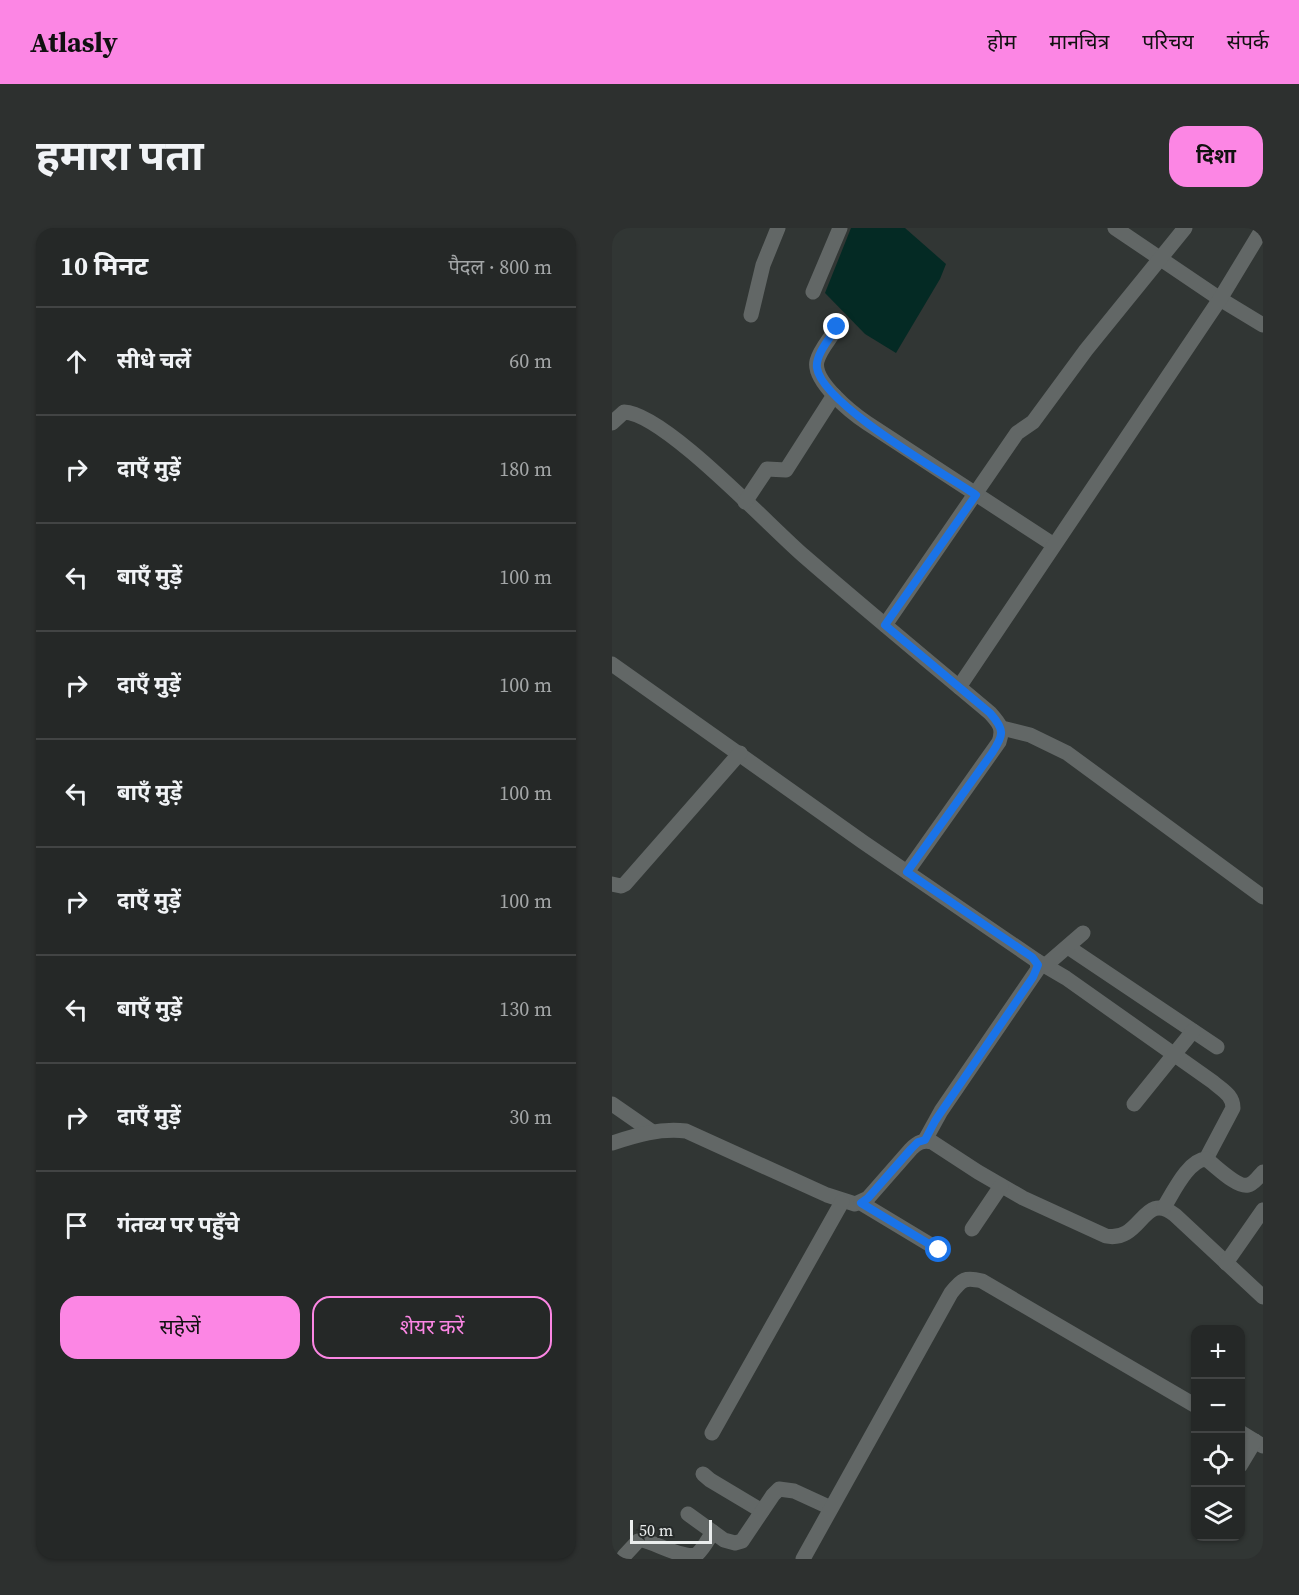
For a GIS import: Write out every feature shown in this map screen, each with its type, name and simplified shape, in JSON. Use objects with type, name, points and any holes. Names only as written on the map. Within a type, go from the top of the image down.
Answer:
[{"type":"street","points":[[752,315],[763,265],[778,228]]},
{"type":"street","points":[[813,292],[840,228]]},
{"type":"street","points":[[1116,228],[1220,299],[1263,325]]},
{"type":"street","points":[[885,625],[1017,433],[1033,422],[1086,350],[1185,228]]},
{"type":"street","points":[[959,687],[1220,299],[1263,228]]},
{"type":"street","points":[[837,327],[820,355],[817,365],[823,380],[852,413],[1054,545]]},
{"type":"street","points":[[745,501],[767,469],[786,470],[834,394]]},
{"type":"street","points":[[612,423],[624,412],[633,412],[683,446],[774,530],[990,713],[1002,728],[1030,735],[1067,753],[1263,897]]},
{"type":"street","points":[[612,664],[907,872],[1174,1054],[1229,1095],[1233,1101],[1233,1108],[1206,1159],[1196,1162],[1189,1169],[1164,1207]]},
{"type":"street","points":[[907,872],[995,747],[1002,728]]},
{"type":"street","points":[[612,884],[621,886],[625,884],[740,753]]},
{"type":"street","points":[[925,1140],[935,1121],[1042,963],[1083,933]]},
{"type":"street","points":[[1071,949],[1217,1047]]},
{"type":"street","points":[[1134,1104],[1193,1031]]},
{"type":"street","points":[[612,1104],[651,1131]]},
{"type":"street","points":[[612,1143],[651,1131],[669,1129],[686,1131],[843,1202],[855,1204],[868,1198],[911,1149],[918,1142],[925,1140],[940,1146],[1001,1186],[1095,1232],[1117,1238],[1130,1230],[1156,1207],[1164,1207],[1263,1297]]},
{"type":"street","points":[[1206,1159],[1238,1184],[1246,1186],[1252,1184],[1263,1172]]},
{"type":"street","points":[[972,1229],[1001,1186]]},
{"type":"street","points":[[712,1433],[843,1202]]},
{"type":"street","points":[[861,1203],[939,1250]]},
{"type":"street","points":[[1226,1263],[1263,1210]]},
{"type":"street","points":[[803,1559],[951,1293],[961,1281],[971,1278],[982,1281],[1191,1403]]},
{"type":"street","points":[[1242,1433],[1259,1443],[1245,1460]]},
{"type":"street","points":[[703,1474],[762,1511]]},
{"type":"street","points":[[688,1514],[730,1542],[739,1543],[776,1490],[783,1488],[794,1491],[831,1508]]},
{"type":"street","points":[[620,1554],[642,1540],[680,1557],[690,1558],[701,1550],[713,1532]]},
{"type":"shaded area","points":[[851,228],[905,228],[946,264],[940,279],[896,353],[865,334],[825,293]]},
{"type":"route","points":[[837,327],[817,361],[817,371],[842,404],[852,413],[976,495],[885,625],[990,713],[1002,728],[1001,735],[992,753],[907,872],[1032,957],[1038,965],[1033,977],[935,1121],[925,1140],[918,1142],[861,1203],[939,1250]]}]
